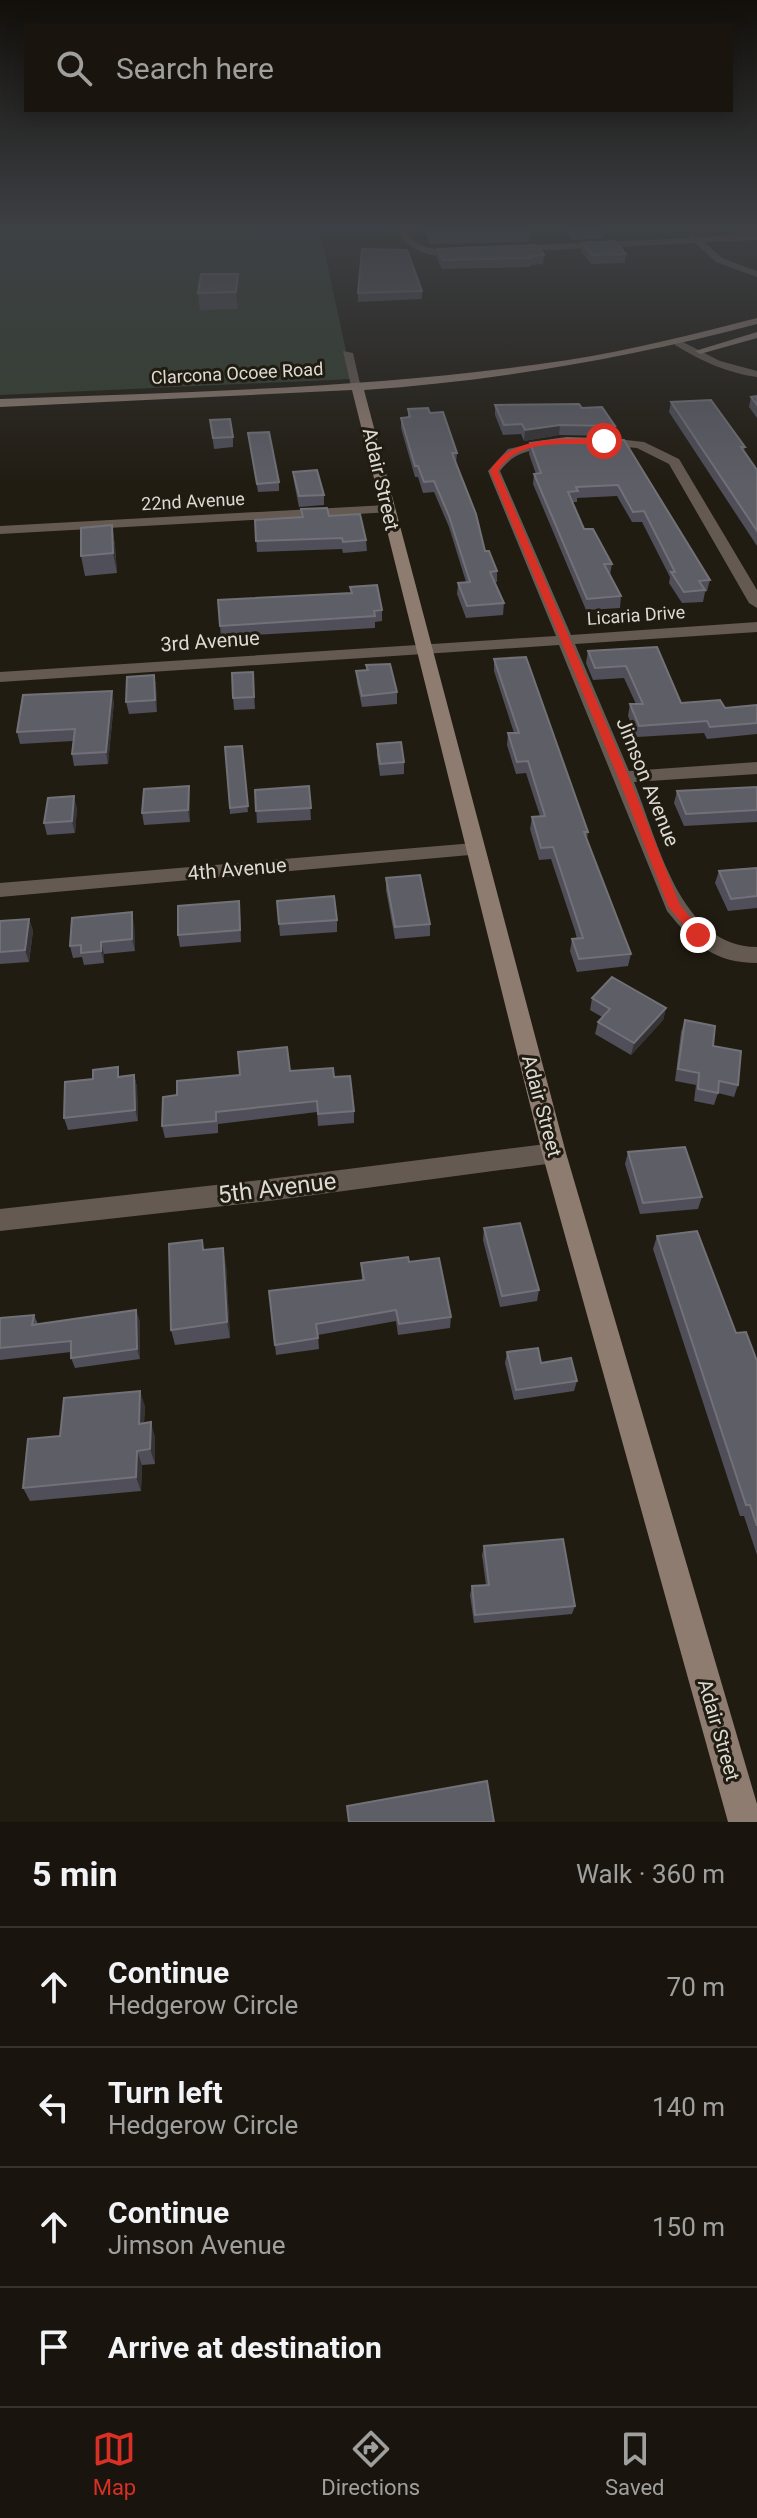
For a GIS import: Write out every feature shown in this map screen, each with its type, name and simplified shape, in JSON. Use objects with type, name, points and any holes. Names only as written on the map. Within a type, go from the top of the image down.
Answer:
[{"type":"street","name":"Clarcona Ocoee Road","points":[[684,350],[757,321]]},
{"type":"street","name":"Clarcona Ocoee Road","points":[[0,414],[360,391],[684,350],[757,335]]},
{"type":"street","points":[[684,350],[736,372],[757,374]]},
{"type":"street","points":[[347,353],[360,391]]},
{"type":"street","name":"Clarcona Ocoee Road","points":[[0,405],[515,384]]},
{"type":"street","name":"Adair Street","points":[[360,391],[387,509],[554,1153],[745,1822]]},
{"type":"street","name":"Jimson Avenue","points":[[757,603],[674,462],[658,449],[635,443],[583,442],[517,449],[501,459],[494,471],[674,906],[698,935],[735,955],[757,955]]},
{"type":"street","name":"22nd Avenue","points":[[0,530],[387,509]]},
{"type":"street","name":"Licaria Drive","points":[[423,649],[757,627]]},
{"type":"street","name":"3rd Avenue","points":[[0,677],[423,649]]},
{"type":"street","points":[[623,777],[757,768]]},
{"type":"street","name":"4th Avenue","points":[[0,890],[474,849]]},
{"type":"street","name":"5th Avenue","points":[[0,1220],[269,1190],[554,1153]]},
{"type":"green space","points":[[0,315],[338,315],[352,379],[0,395]]},
{"type":"building","points":[[711,400],[745,447],[741,447],[757,470],[757,531],[671,402]]},
{"type":"building","points":[[579,404],[582,408],[602,407],[615,426],[560,425],[525,430],[522,424],[504,425],[495,405]]},
{"type":"building","points":[[428,408],[430,413],[443,412],[457,453],[452,453],[476,514],[485,551],[489,551],[497,571],[490,572],[504,603],[467,606],[458,583],[470,582],[449,516],[434,481],[424,482],[418,466],[415,466],[401,418],[410,417],[408,409]]},
{"type":"building","points":[[230,419],[233,437],[213,438],[210,420]]},
{"type":"building","points":[[269,432],[279,482],[257,484],[248,433]]},
{"type":"building","points":[[567,438],[624,440],[710,580],[699,581],[705,590],[684,592],[671,572],[675,572],[644,511],[633,512],[618,485],[576,487],[578,491],[568,492],[584,529],[593,529],[612,564],[604,564],[621,596],[587,599],[534,474],[541,473],[530,443]]},
{"type":"building","points":[[317,470],[324,495],[299,496],[293,472]]},
{"type":"building","points":[[327,508],[329,516],[360,514],[366,540],[256,541],[255,520],[303,517],[301,509]]},
{"type":"building","points":[[112,525],[113,553],[81,556],[81,528]]},
{"type":"building","points":[[377,585],[382,610],[374,611],[375,616],[220,626],[218,600],[352,593],[350,587]]},
{"type":"building","points":[[657,647],[681,703],[720,700],[725,708],[757,705],[757,723],[710,727],[707,721],[639,726],[630,704],[643,704],[626,666],[595,668],[588,651]]},
{"type":"building","points":[[526,657],[588,832],[584,832],[631,954],[579,959],[572,939],[583,938],[553,847],[541,848],[532,817],[545,816],[528,761],[517,762],[508,733],[519,733],[494,659]]},
{"type":"building","points":[[390,664],[397,692],[362,696],[356,671],[368,670],[366,665]]},
{"type":"building","points":[[253,672],[254,697],[233,698],[232,673]]},
{"type":"building","points":[[154,675],[155,700],[126,702],[127,677]]},
{"type":"building","points":[[112,691],[106,752],[72,754],[75,729],[17,732],[23,695]]},
{"type":"building","points":[[401,742],[404,762],[380,764],[377,744]]},
{"type":"building","points":[[242,746],[248,806],[230,808],[225,747]]},
{"type":"building","points":[[189,786],[188,810],[142,813],[144,789]]},
{"type":"building","points":[[309,786],[311,808],[256,811],[255,790]]},
{"type":"building","points":[[757,787],[757,810],[686,814],[677,791]]},
{"type":"building","points":[[74,796],[72,821],[44,823],[48,798]]},
{"type":"building","points":[[757,868],[757,896],[731,899],[719,871]]},
{"type":"building","points":[[420,875],[430,924],[395,927],[386,878]]},
{"type":"building","points":[[334,896],[337,920],[279,924],[277,901]]},
{"type":"building","points":[[239,901],[240,930],[178,935],[178,906]]},
{"type":"building","points":[[132,912],[132,939],[101,942],[101,951],[81,953],[81,945],[70,946],[72,918]]},
{"type":"building","points":[[29,919],[25,950],[0,952],[0,921]]},
{"type":"building","points":[[612,977],[666,1008],[634,1043],[598,1022],[610,1009],[592,998]]},
{"type":"building","points":[[685,1020],[715,1026],[713,1046],[741,1051],[738,1085],[719,1081],[718,1093],[698,1089],[699,1073],[678,1069]]},
{"type":"building","points":[[287,1047],[290,1071],[333,1068],[334,1077],[350,1076],[354,1111],[318,1114],[317,1101],[216,1112],[216,1121],[162,1126],[163,1097],[177,1095],[177,1081],[240,1075],[238,1052]]},
{"type":"building","points":[[118,1067],[118,1077],[134,1075],[135,1110],[64,1118],[65,1082],[93,1079],[93,1070]]},
{"type":"building","points":[[685,1147],[702,1197],[643,1203],[628,1152]]},
{"type":"building","points":[[520,1223],[539,1290],[502,1296],[484,1228]]},
{"type":"building","points":[[697,1231],[736,1333],[746,1332],[757,1361],[757,1526],[750,1505],[746,1505],[657,1236]]},
{"type":"building","points":[[202,1240],[203,1250],[223,1248],[227,1322],[171,1330],[169,1244]]},
{"type":"building","points":[[408,1257],[409,1262],[439,1258],[451,1317],[399,1324],[396,1310],[316,1324],[318,1338],[275,1345],[269,1291],[364,1280],[361,1263]]},
{"type":"building","points":[[136,1310],[137,1349],[71,1358],[71,1341],[0,1348],[0,1318],[34,1315],[32,1325]]},
{"type":"building","points":[[538,1348],[541,1363],[571,1358],[577,1381],[516,1390],[507,1352]]},
{"type":"building","points":[[140,1391],[139,1424],[151,1422],[150,1449],[137,1451],[136,1477],[23,1488],[28,1439],[60,1436],[64,1398]]},
{"type":"building","points":[[563,1539],[575,1606],[475,1615],[472,1586],[489,1585],[484,1546]]},
{"type":"building","points":[[487,1781],[494,1822],[349,1822],[347,1806]]},
{"type":"route","points":[[604,441],[534,445],[517,449],[501,459],[494,471],[674,906],[698,935]]}]
